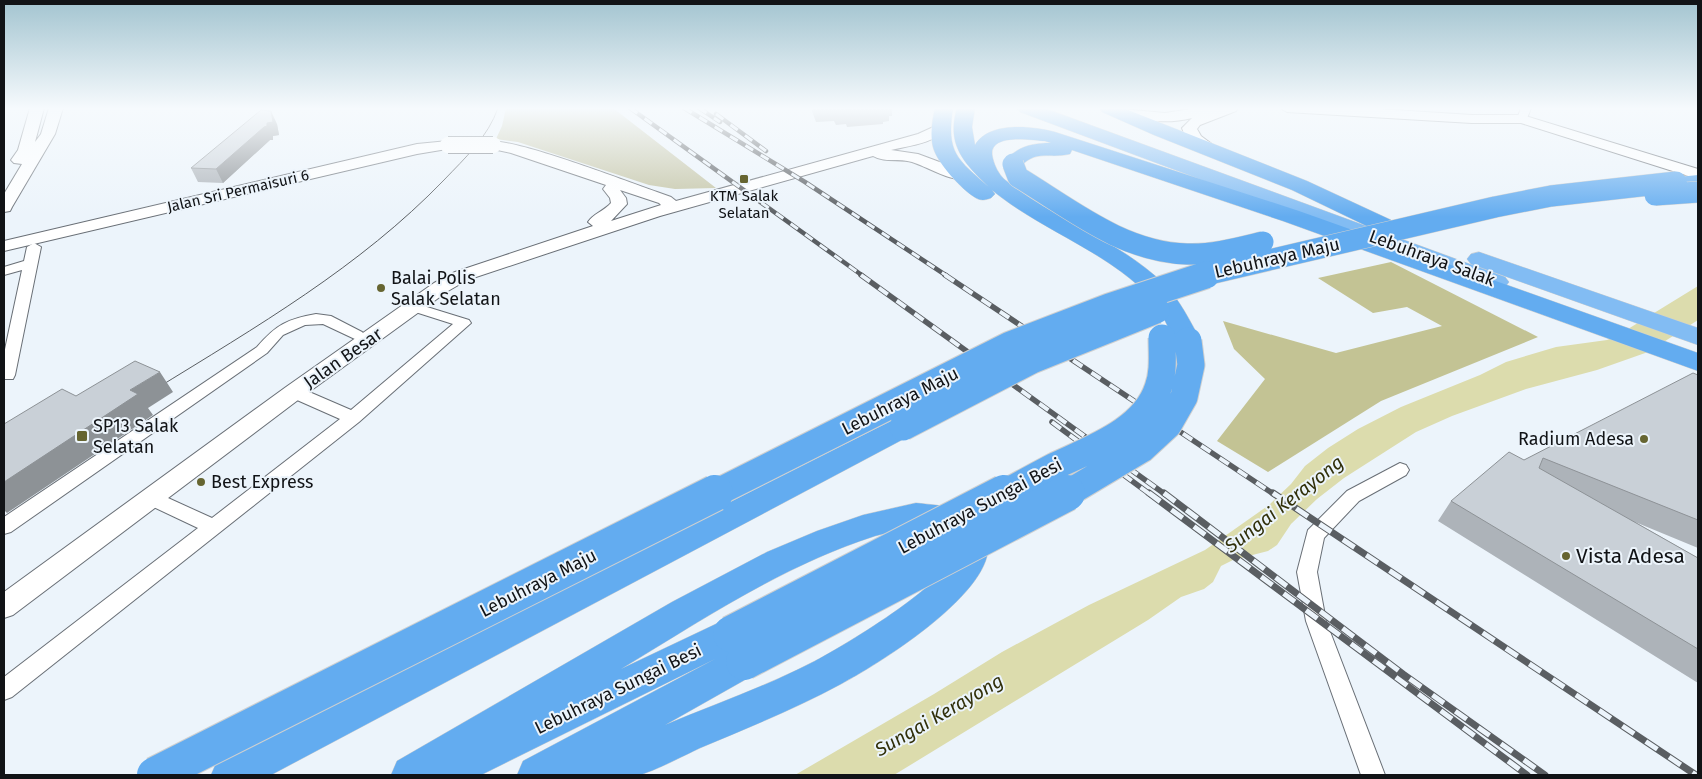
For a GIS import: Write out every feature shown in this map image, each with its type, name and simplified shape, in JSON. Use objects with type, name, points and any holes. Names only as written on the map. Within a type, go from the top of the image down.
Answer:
[{"type":"highway","name":"Lebuhraya Sungai Besi","points":[[438,775],[543,726],[737,648],[1085,484],[1142,449],[1168,425],[1184,397],[1192,365],[1188,341],[1175,316],[1152,285],[1112,256],[988,198],[963,176],[948,158],[942,144]]},
{"type":"highway","name":"Lebuhraya Sungai Besi","points":[[966,144],[974,160],[1025,215]]},
{"type":"highway","points":[[985,144],[982,154],[991,178]]},
{"type":"highway","points":[[1075,144],[1399,254],[1698,362]]},
{"type":"highway","name":"Lebuhraya Salak","points":[[1125,144],[1335,222],[1579,304],[1698,337]]},
{"type":"highway","name":"Lebuhraya Salak","points":[[1156,144],[1383,225],[1579,304],[1698,356]]},
{"type":"highway","points":[[1193,144],[1338,202],[1383,225]]},
{"type":"highway","points":[[1181,180],[1058,149],[1031,151],[1022,154],[1013,164],[1018,176],[1115,237],[1143,247],[1186,254],[1222,251],[1433,204],[1511,190],[1590,181],[1634,179],[1693,182]]},
{"type":"highway","name":"Lebuhraya Maju","points":[[155,775],[1010,345],[1109,307],[1202,276],[1495,207],[1602,189],[1693,182]]},
{"type":"highway","name":"Lebuhraya Maju","points":[[231,775],[1032,360],[1136,317],[1271,276],[1468,226],[1693,182]]},
{"type":"highway","points":[[1335,222],[1399,254]]},
{"type":"highway","points":[[411,775],[517,711],[776,562],[851,532],[882,522],[917,516],[945,518],[960,523],[968,533],[974,544],[970,556],[961,574],[943,595],[862,653],[796,688],[596,775]]},
{"type":"highway","name":"Lebuhraya Sungai Besi","points":[[537,775],[737,648]]},
{"type":"street","points":[[4,183],[26,150],[27,144]]},
{"type":"street","points":[[4,207],[42,144]]},
{"type":"street","name":"Jalan Besar","points":[[4,590],[357,335],[436,279],[455,269],[596,222],[660,206],[709,197],[724,191],[898,144]]},
{"type":"street","points":[[1202,144],[1215,152]]},
{"type":"street","points":[[1599,144],[1693,182]]},
{"type":"street","name":"Jalan Sri Permaisuri 6","points":[[4,246],[34,243],[447,148],[490,148],[509,156],[615,187],[660,206]]},
{"type":"street","name":"Jalan Besar","points":[[860,155],[885,154],[914,157],[963,176]]},
{"type":"street","points":[[596,222],[609,215],[619,204],[615,187],[694,195]]},
{"type":"street","name":"Jalan Besar","points":[[4,607],[294,392],[441,287],[462,276],[660,206],[694,195],[724,191]]},
{"type":"street","points":[[4,239],[34,243],[9,336],[7,375]]},
{"type":"street","name":"Jalan Sri Permaisuri 6","points":[[4,254],[34,243]]},
{"type":"street","points":[[4,271],[29,264]]},
{"type":"street","points":[[4,690],[353,418],[464,323],[414,307]]},
{"type":"street","points":[[4,526],[176,409],[202,382],[278,332],[302,322],[326,319],[357,335]]},
{"type":"street","points":[[294,392],[353,418]]},
{"type":"street","points":[[1373,775],[1316,621],[1306,572],[1315,535],[1353,496],[1400,470]]},
{"type":"street","points":[[151,498],[214,527]]},
{"type":"shaded area","points":[[525,144],[660,144],[716,188],[675,189],[649,185]]},
{"type":"shaded area","points":[[1391,262],[1538,337],[1381,401],[1268,472],[1217,441],[1265,379],[1234,349],[1223,321],[1336,353],[1442,326],[1407,307],[1373,313],[1318,278]]},
{"type":"water","name":"Sungai Kerayong","points":[[1698,286],[1698,320],[1648,352],[1597,370],[1526,389],[1452,416],[1416,432],[1344,478],[1317,499],[1291,524],[1277,545],[1268,551],[1233,560],[1221,566],[1213,582],[1204,589],[1181,597],[1148,620],[894,775],[795,775],[1002,652],[1089,605],[1205,550],[1269,505],[1291,484],[1305,466],[1328,448],[1358,429],[1401,407],[1480,375],[1506,362],[1556,347],[1607,340],[1615,337]]},
{"type":"building","points":[[220,144],[244,144],[216,169],[191,168]]},
{"type":"building","points":[[135,361],[160,372],[130,390],[138,394],[4,482],[4,424],[62,389],[76,396]]},
{"type":"building","points":[[1693,373],[1698,375],[1698,520],[1543,458],[1539,468],[1698,558],[1698,649],[1451,501],[1509,452],[1524,460]]},
{"type":"tram line","points":[[154,390],[306,294],[378,241],[444,180],[477,144]]},
{"type":"railway","points":[[680,144],[863,276]]},
{"type":"railway","points":[[743,144],[805,182],[947,276]]},
{"type":"railway","points":[[757,144],[766,151]]},
{"type":"railway","points":[[861,275],[1166,495]]},
{"type":"railway","points":[[945,275],[1275,495]]},
{"type":"railway","points":[[1052,422],[1151,495]]},
{"type":"railway","points":[[1149,493],[1527,775]]},
{"type":"railway","points":[[1164,493],[1403,674],[1545,775]]},
{"type":"railway","points":[[1273,493],[1696,775]]},
{"type":"place","name":"KTM Salak Selatan","points":[[744,179]]},
{"type":"place","name":"Balai Polis Salak Selatan","points":[[381,288]]},
{"type":"place","name":"SP13 Salak Selatan","points":[[82,436]]},
{"type":"place","name":"Radium Adesa","points":[[1644,439]]},
{"type":"place","name":"Best Express","points":[[201,482]]},
{"type":"place","name":"Vista Adesa","points":[[1566,556]]}]
